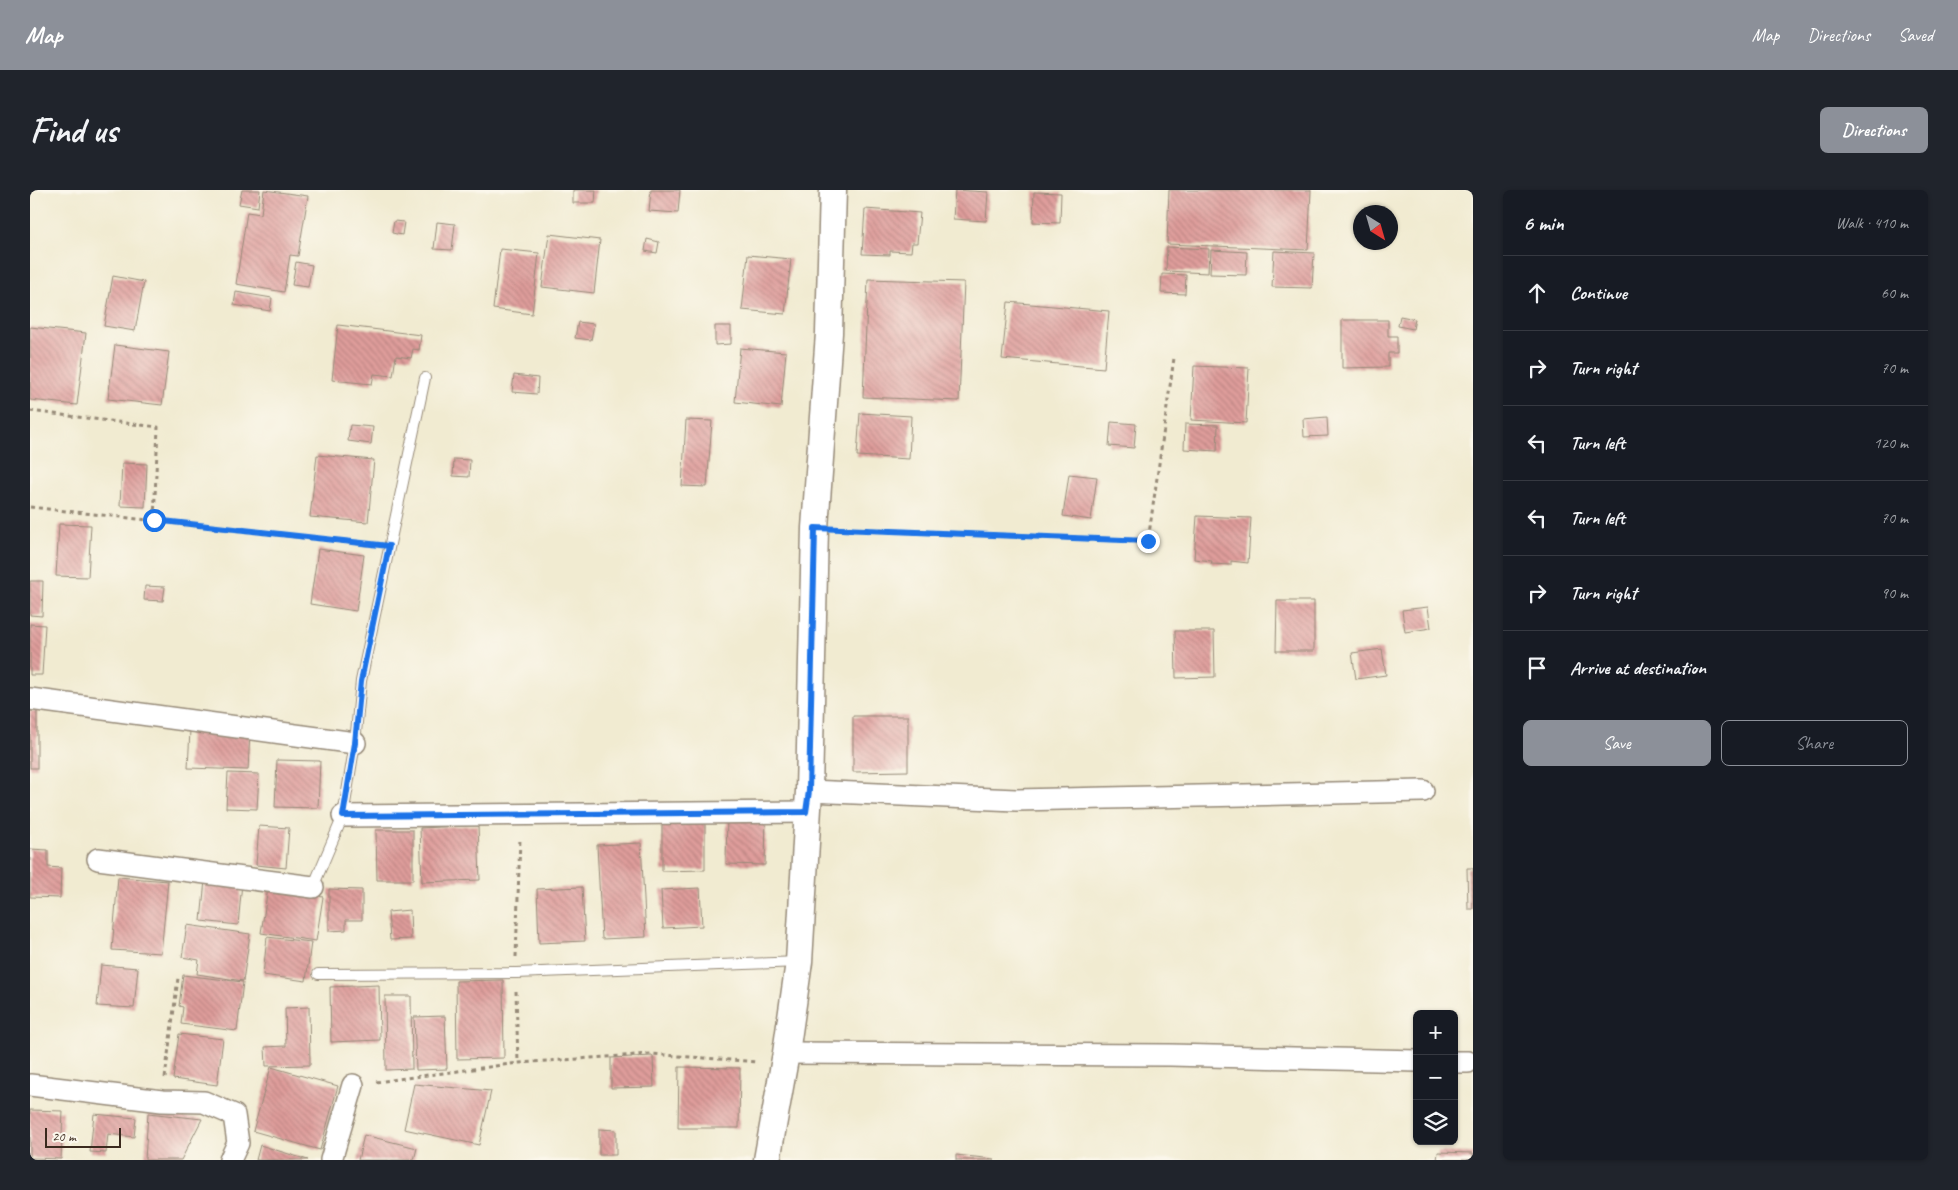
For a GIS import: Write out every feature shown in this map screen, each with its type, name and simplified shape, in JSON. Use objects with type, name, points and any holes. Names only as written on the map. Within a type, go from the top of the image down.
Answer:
[{"type":"street","points":[[767,1160],[799,962],[808,801],[815,528],[830,333],[833,190]]},
{"type":"street","points":[[30,699],[355,743]]},
{"type":"street","points":[[343,816],[520,815],[808,801],[1016,800],[1423,791]]},
{"type":"street","points":[[98,859],[313,887]]},
{"type":"street","points":[[785,1058],[1170,1055],[1413,1061]]},
{"type":"street","points":[[30,1085],[162,1101],[204,1102],[234,1115],[238,1143],[230,1160]]},
{"type":"street","points":[[331,1160],[353,1085]]},
{"type":"lane","points":[[313,887],[343,816],[355,743],[361,681],[425,378]]},
{"type":"lane","points":[[318,974],[516,973],[799,962]]},
{"type":"path","points":[[815,528],[1148,541],[1174,358]]},
{"type":"path","points":[[30,411],[158,427],[154,520]]},
{"type":"path","points":[[30,508],[389,546]]},
{"type":"path","points":[[518,1063],[516,973],[520,815]]},
{"type":"path","points":[[162,1101],[178,978]]},
{"type":"path","points":[[353,1085],[518,1063],[651,1054],[785,1058]]},
{"type":"building","points":[[242,190],[260,190],[258,207],[239,204]]},
{"type":"building","points":[[264,190],[308,196],[298,256],[290,255],[284,292],[236,284],[247,212],[261,214]]},
{"type":"building","points":[[573,190],[596,190],[595,203],[573,203]]},
{"type":"building","points":[[651,190],[680,190],[678,213],[649,211]]},
{"type":"building","points":[[955,190],[988,192],[986,221],[953,219]]},
{"type":"building","points":[[1169,190],[1311,190],[1308,250],[1167,244]]},
{"type":"building","points":[[1034,192],[1061,193],[1060,223],[1033,222]]},
{"type":"building","points":[[865,209],[920,213],[917,243],[912,243],[911,252],[890,251],[890,255],[862,254]]},
{"type":"building","points":[[394,221],[404,222],[402,235],[392,233]]},
{"type":"building","points":[[437,222],[455,224],[452,250],[434,249]]},
{"type":"building","points":[[549,234],[600,240],[594,293],[542,287]]},
{"type":"building","points":[[647,239],[659,242],[657,253],[645,251]]},
{"type":"building","points":[[1167,247],[1209,249],[1208,273],[1166,271]]},
{"type":"building","points":[[500,249],[539,253],[532,314],[493,309]]},
{"type":"building","points":[[1211,250],[1247,252],[1246,275],[1210,274]]},
{"type":"building","points":[[1274,251],[1314,253],[1312,288],[1272,287]]},
{"type":"building","points":[[748,255],[791,259],[785,314],[742,310]]},
{"type":"building","points":[[296,262],[312,265],[308,287],[292,285]]},
{"type":"building","points":[[1162,274],[1186,275],[1185,294],[1161,293]]},
{"type":"building","points":[[113,276],[144,282],[135,331],[104,326]]},
{"type":"building","points":[[868,279],[964,282],[959,401],[863,397]]},
{"type":"building","points":[[236,292],[272,298],[270,311],[234,305]]},
{"type":"building","points":[[1008,302],[1109,311],[1104,368],[1002,359]]},
{"type":"building","points":[[1400,316],[1415,319],[1413,329],[1398,326]]},
{"type":"building","points":[[1342,320],[1388,320],[1388,336],[1397,336],[1397,353],[1388,353],[1388,367],[1342,368]]},
{"type":"building","points":[[578,322],[594,324],[591,340],[575,338]]},
{"type":"building","points":[[338,325],[421,335],[419,350],[413,349],[411,358],[396,356],[393,376],[374,374],[372,384],[332,380]]},
{"type":"building","points":[[715,326],[731,326],[731,344],[715,345]]},
{"type":"building","points":[[30,327],[86,333],[77,405],[30,400]]},
{"type":"building","points":[[115,345],[169,352],[162,405],[108,399]]},
{"type":"building","points":[[740,348],[786,352],[781,407],[735,402]]},
{"type":"building","points":[[1194,366],[1249,368],[1246,423],[1191,420]]},
{"type":"building","points":[[514,375],[538,378],[537,394],[512,392]]},
{"type":"building","points":[[860,413],[911,416],[909,459],[857,456]]},
{"type":"building","points":[[1327,417],[1328,436],[1304,437],[1303,419]]},
{"type":"building","points":[[686,420],[712,421],[707,487],[682,486]]},
{"type":"building","points":[[1111,422],[1136,424],[1134,448],[1109,446]]},
{"type":"building","points":[[1185,424],[1218,425],[1217,451],[1184,449]]},
{"type":"building","points":[[350,425],[373,427],[371,444],[348,441]]},
{"type":"building","points":[[317,455],[374,460],[368,522],[310,517]]},
{"type":"building","points":[[454,459],[470,460],[469,477],[453,476]]},
{"type":"building","points":[[122,463],[147,464],[145,507],[120,506]]},
{"type":"building","points":[[1069,474],[1097,477],[1091,520],[1063,516]]},
{"type":"building","points":[[1197,516],[1251,518],[1248,563],[1231,561],[1231,565],[1211,564],[1212,561],[1194,559]]},
{"type":"building","points":[[59,524],[91,525],[88,577],[56,576]]},
{"type":"building","points":[[318,549],[364,555],[356,611],[310,604]]},
{"type":"building","points":[[30,581],[43,581],[42,616],[30,615]]},
{"type":"building","points":[[145,586],[165,587],[163,601],[144,600]]},
{"type":"building","points":[[1277,601],[1314,601],[1314,651],[1276,651]]},
{"type":"building","points":[[1428,607],[1431,628],[1405,632],[1402,610]]},
{"type":"building","points":[[30,624],[45,625],[42,675],[30,675]]},
{"type":"building","points":[[1175,631],[1214,631],[1215,677],[1176,678]]},
{"type":"building","points":[[1382,649],[1386,675],[1356,679],[1352,653]]},
{"type":"building","points":[[30,711],[37,711],[37,768],[30,768]]},
{"type":"building","points":[[853,716],[908,716],[908,771],[853,772]]},
{"type":"building","points":[[190,730],[250,732],[248,770],[188,768]]},
{"type":"building","points":[[277,760],[320,761],[318,808],[275,807]]},
{"type":"building","points":[[228,773],[259,774],[257,809],[226,808]]},
{"type":"building","points":[[727,814],[766,815],[765,865],[726,864]]},
{"type":"building","points":[[662,820],[705,820],[705,870],[662,871]]},
{"type":"building","points":[[478,825],[480,880],[422,882],[420,828]]},
{"type":"building","points":[[259,826],[289,828],[286,868],[256,865]]},
{"type":"building","points":[[376,830],[413,830],[413,880],[377,880]]},
{"type":"building","points":[[641,843],[646,937],[602,939],[597,845]]},
{"type":"building","points":[[30,849],[48,850],[48,867],[61,868],[60,898],[30,897]]},
{"type":"building","points":[[1467,868],[1473,868],[1473,909],[1468,909]]},
{"type":"building","points":[[118,877],[168,881],[161,953],[112,950]]},
{"type":"building","points":[[205,880],[242,883],[238,925],[201,921]]},
{"type":"building","points":[[582,887],[585,941],[539,943],[537,889]]},
{"type":"building","points":[[268,888],[323,897],[316,941],[261,933]]},
{"type":"building","points":[[700,888],[702,926],[663,928],[661,890]]},
{"type":"building","points":[[329,889],[362,890],[362,920],[346,920],[346,930],[329,931]]},
{"type":"building","points":[[410,910],[411,939],[390,940],[388,912]]},
{"type":"building","points":[[187,925],[250,934],[243,981],[197,974],[199,960],[182,957]]},
{"type":"building","points":[[267,937],[311,942],[306,981],[263,975]]},
{"type":"building","points":[[101,965],[138,968],[134,1008],[97,1006]]},
{"type":"building","points":[[183,975],[243,982],[237,1031],[181,1024],[183,1007],[179,1006]]},
{"type":"building","points":[[503,980],[504,1058],[457,1059],[456,981]]},
{"type":"building","points":[[379,985],[380,1040],[331,1042],[330,987]]},
{"type":"building","points":[[385,996],[411,996],[412,1069],[386,1070]]},
{"type":"building","points":[[309,1007],[310,1065],[266,1066],[265,1047],[286,1046],[285,1008]]},
{"type":"building","points":[[445,1016],[447,1069],[416,1070],[414,1017]]},
{"type":"building","points":[[179,1034],[223,1039],[217,1085],[173,1079]]},
{"type":"building","points":[[653,1056],[654,1087],[611,1088],[611,1058]]},
{"type":"building","points":[[271,1067],[338,1086],[320,1150],[253,1131]]},
{"type":"building","points":[[679,1067],[740,1068],[739,1128],[678,1128]]},
{"type":"building","points":[[414,1084],[491,1091],[479,1145],[404,1129]]},
{"type":"building","points":[[30,1110],[63,1111],[61,1159],[30,1158]]},
{"type":"building","points":[[148,1113],[202,1119],[181,1160],[145,1160]]},
{"type":"building","points":[[94,1114],[136,1118],[134,1137],[108,1134],[106,1153],[90,1152]]},
{"type":"building","points":[[599,1129],[616,1130],[616,1155],[599,1155]]},
{"type":"building","points":[[364,1135],[417,1148],[414,1160],[358,1160]]},
{"type":"building","points":[[260,1145],[308,1160],[256,1160]]},
{"type":"building","points":[[1438,1152],[1473,1153],[1473,1160],[1437,1160]]},
{"type":"building","points":[[956,1155],[994,1159],[994,1160],[956,1160]]},
{"type":"route","points":[[154,520],[389,546],[361,681],[355,743],[343,816],[806,812],[809,791],[815,528],[1148,541]]}]
